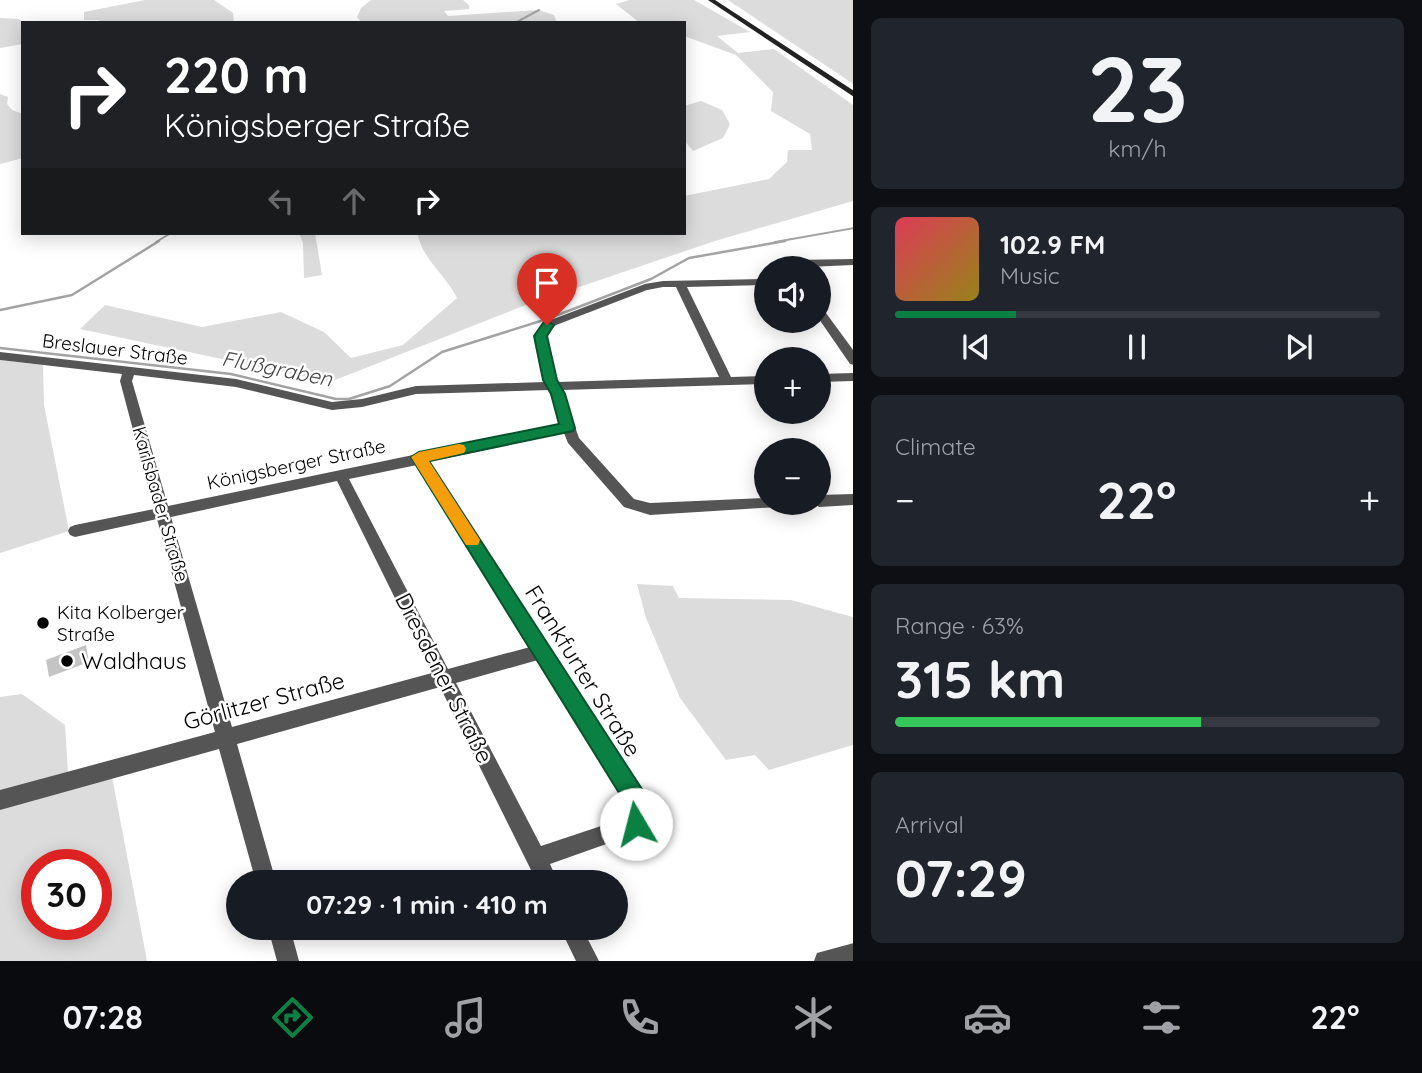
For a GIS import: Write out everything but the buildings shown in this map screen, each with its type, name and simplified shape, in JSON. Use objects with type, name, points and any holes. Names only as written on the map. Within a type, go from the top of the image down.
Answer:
[{"type":"main road","points":[[710,0],[853,95]]},
{"type":"main road","points":[[721,0],[853,88]]},
{"type":"street","points":[[831,263],[853,262]]},
{"type":"street","points":[[754,282],[645,287],[547,325],[540,336],[553,386],[573,440],[629,503],[635,507],[650,509],[754,504]]},
{"type":"street","points":[[680,284],[727,381]]},
{"type":"street","points":[[831,329],[853,362]]},
{"type":"street","name":"Breslauer Straße","points":[[0,356],[264,388],[332,406],[362,403],[416,390],[754,380]]},
{"type":"street","name":"Karlsbader Straße","points":[[130,370],[127,381],[263,870]]},
{"type":"street","points":[[831,378],[853,377]]},
{"type":"street","name":"Königsberger Straße","points":[[75,531],[567,428]]},
{"type":"street","name":"Frankfurter Straße","points":[[419,457],[641,807],[636,824],[536,858]]},
{"type":"street","name":"Dresdener Straße","points":[[340,474],[542,870]]},
{"type":"street","points":[[831,500],[853,499]]},
{"type":"street","name":"Görlitzer Straße","points":[[0,800],[542,651]]},
{"type":"street","points":[[282,940],[288,961]]},
{"type":"street","points":[[577,940],[588,961]]},
{"type":"street","points":[[825,961],[853,954]]},
{"type":"shaded area","points":[[145,0],[214,0],[233,13],[234,21],[100,21],[84,20],[84,12]]},
{"type":"shaded area","points":[[371,0],[463,0],[469,5],[469,9],[444,11],[448,16],[538,10],[554,15],[556,21],[360,21],[357,17],[361,8]]},
{"type":"shaded area","points":[[630,0],[694,0],[750,32],[717,36],[738,53],[774,49],[853,105],[853,201],[715,241],[526,305],[330,382],[80,329],[105,305],[202,327],[281,312],[324,332],[351,358],[403,345],[457,298],[424,252],[418,235],[686,235],[686,196],[769,179],[787,162],[788,150],[812,150],[810,134],[771,111],[773,92],[736,55],[686,37],[686,21],[637,21],[616,4]]},
{"type":"shaded area","points":[[728,0],[853,0],[853,84],[846,79]]},
{"type":"shaded area","points":[[0,18],[22,21],[21,44],[0,48]]},
{"type":"shaded area","points":[[0,94],[8,97],[7,104],[12,110],[21,113],[21,159],[0,164]]},
{"type":"shaded area","points":[[701,101],[722,110],[730,124],[723,138],[693,151],[686,142],[686,105]]},
{"type":"shaded area","points":[[300,235],[315,235],[322,275],[304,278],[303,243]]},
{"type":"shaded area","points":[[0,360],[43,365],[44,405],[69,531],[0,553]]},
{"type":"shaded area","points":[[637,584],[673,586],[679,598],[791,600],[853,617],[853,745],[769,770],[755,755],[726,760],[680,698],[646,618]]},
{"type":"shaded area","points":[[22,694],[65,725],[68,773],[109,761],[147,961],[0,961],[0,697]]},
{"type":"waterway","points":[[519,21],[539,10]]},
{"type":"waterway","name":"Flußgraben","points":[[775,242],[853,228]]},
{"type":"waterway","points":[[156,242],[168,235]]},
{"type":"waterway","points":[[0,310],[72,295],[159,241]]},
{"type":"waterway","name":"Flußgraben","points":[[0,348],[231,374],[336,399],[349,399],[390,386],[442,352],[550,318],[651,279],[689,258],[785,241]]},
{"type":"slow traffic","points":[[459,449],[419,457],[472,540]]},
{"type":"place","name":"Kita Kolberger Straße","points":[[43,623]]},
{"type":"place","name":"Waldhaus","points":[[67,661]]},
{"type":"route","points":[[547,325],[540,336],[550,380],[558,394],[567,428],[419,457],[641,807],[636,824]]}]
